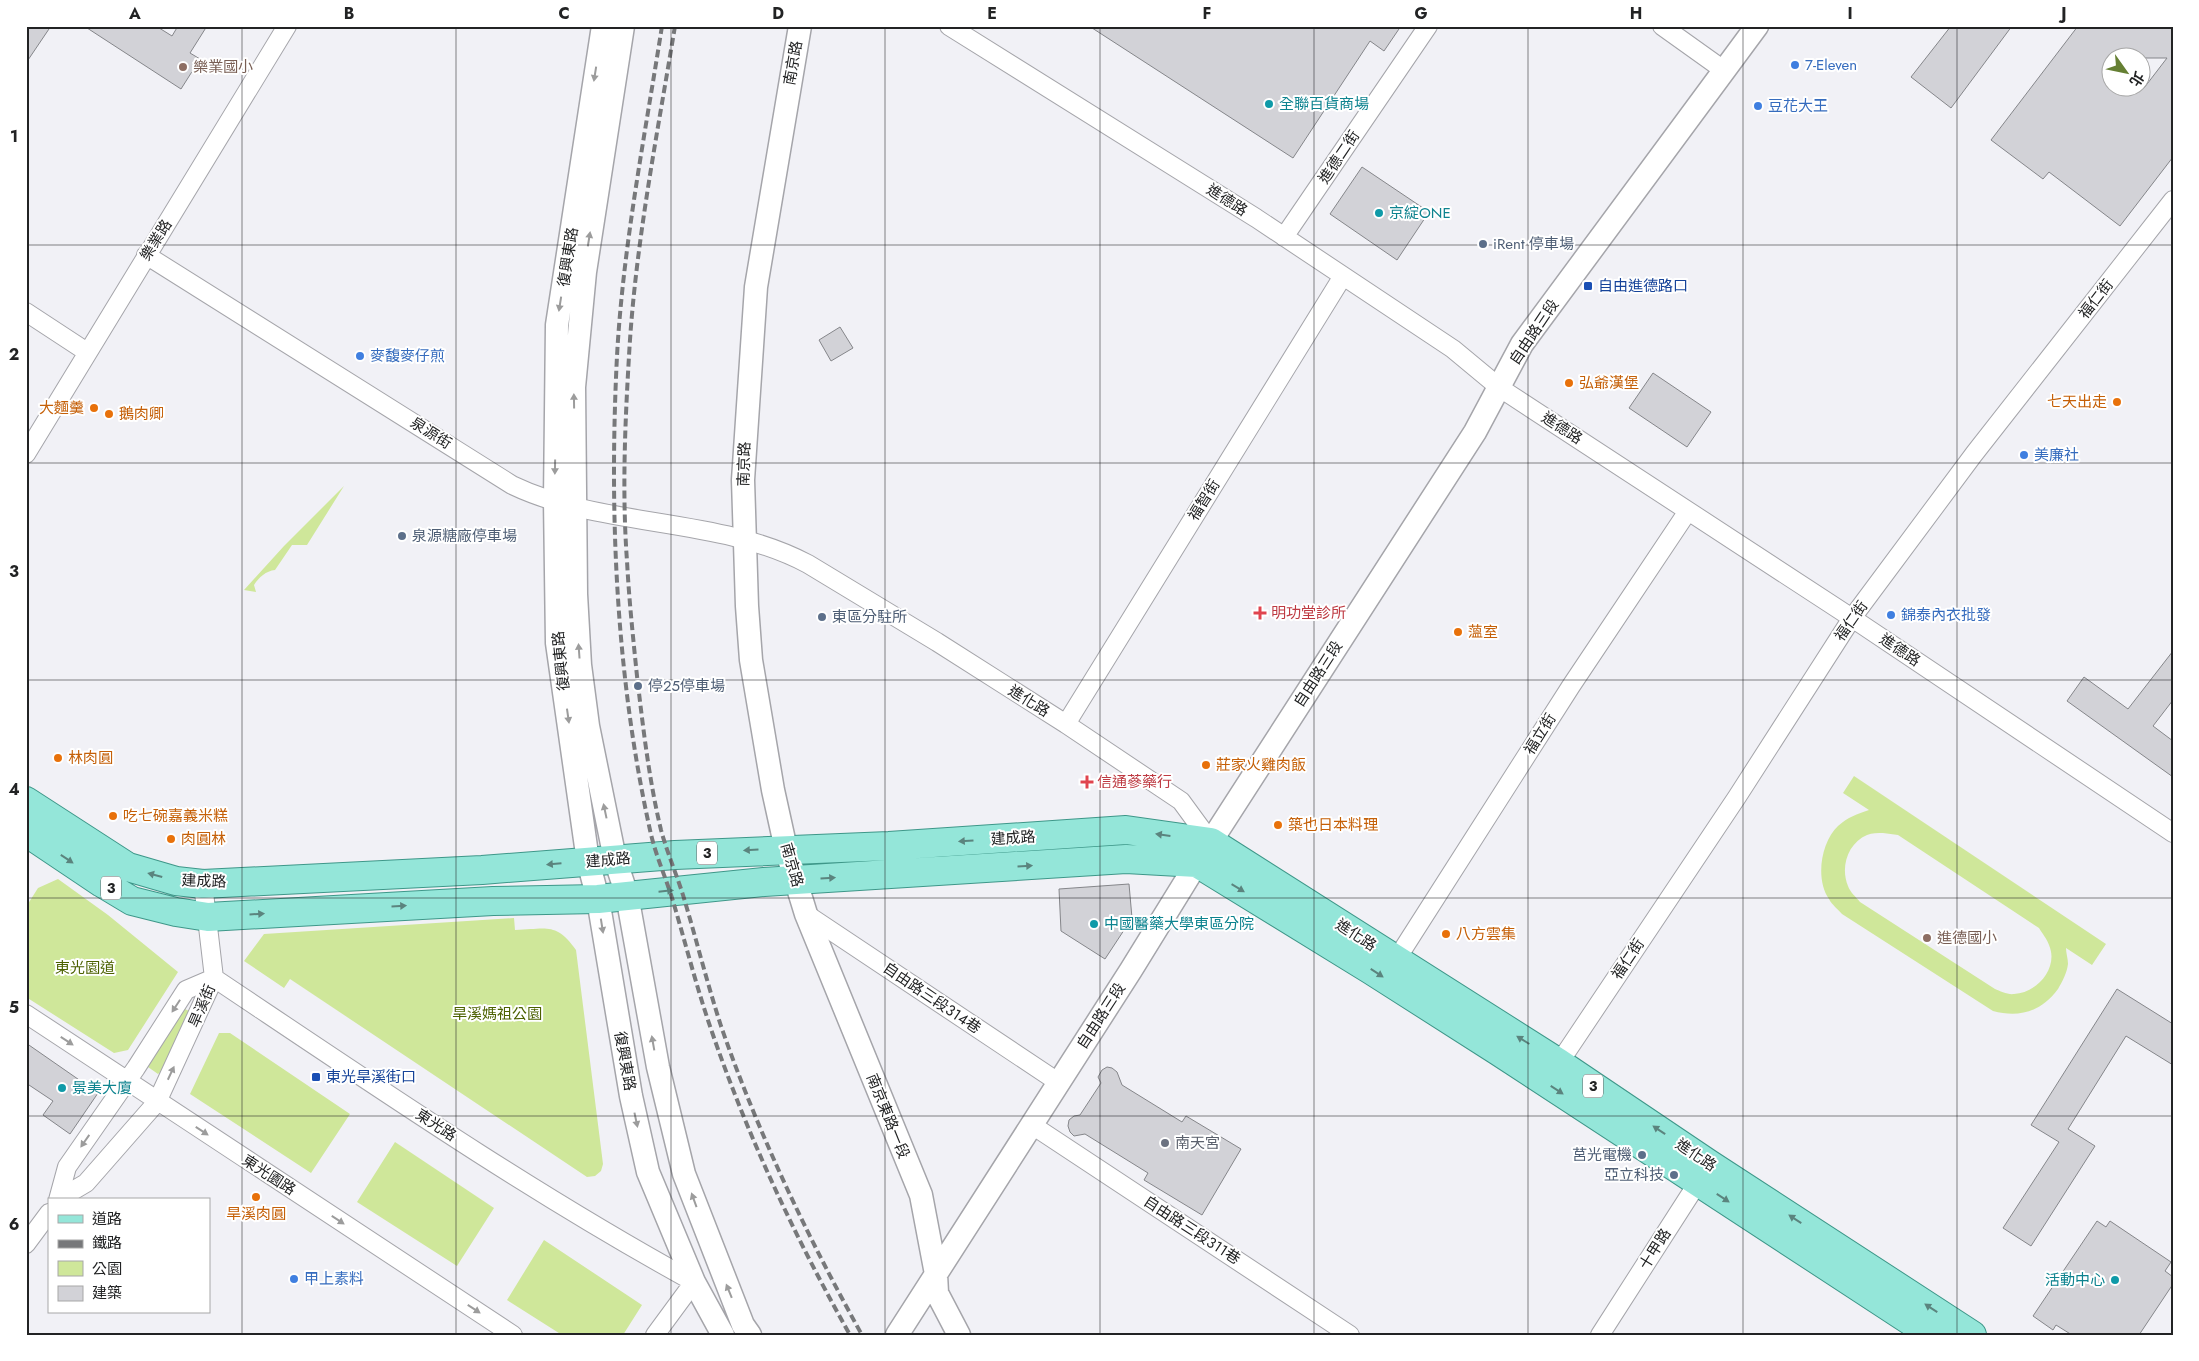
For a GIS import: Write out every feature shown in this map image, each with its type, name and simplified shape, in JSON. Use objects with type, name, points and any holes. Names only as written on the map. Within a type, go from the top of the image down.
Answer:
[{"type":"main road","name":"建成路","points":[[26,801],[128,867],[176,881],[203,884],[482,870],[615,859],[786,849],[889,846],[1126,830],[1204,852]]},
{"type":"main road","name":"建成路","points":[[26,832],[132,901],[176,912],[208,917],[493,900],[598,899],[627,895],[801,898],[1126,859],[1204,852]]},
{"type":"main road","name":"進化路","points":[[1204,852],[1396,960],[1558,1063],[1704,1173],[1932,1335]]},
{"type":"main road","name":"進化路","points":[[1204,852],[1371,970],[1972,1335]]},
{"type":"street","name":"樂業路","points":[[26,454],[287,26]]},
{"type":"street","name":"復興東路","points":[[603,26],[557,325],[565,504],[576,594],[580,665],[588,726],[615,859],[627,895],[658,1067],[684,1174],[711,1246],[743,1324],[750,1335]]},
{"type":"street","name":"復興東路","points":[[623,26],[585,272],[565,504],[557,643],[588,861],[598,899],[631,1096],[648,1172],[694,1282]]},
{"type":"street","name":"南京路","points":[[800,26],[756,286],[743,471],[744,539],[751,660],[773,790],[786,849],[801,898]]},
{"type":"street","name":"進德路","points":[[949,26],[971,32],[1454,348],[1500,388],[1852,618],[2173,833]]},
{"type":"street","name":"進德二街","points":[[1284,237],[1428,26]]},
{"type":"street","points":[[1662,26],[1724,71]]},
{"type":"street","name":"自由路三段","points":[[897,1335],[1204,852],[1475,432],[1522,344],[1757,26]]},
{"type":"street","name":"福仁街","points":[[1558,1063],[1852,618],[1974,454],[2173,200]]},
{"type":"street","name":"泉源街","points":[[146,255],[512,485],[565,504],[744,539]]},
{"type":"street","name":"福智街","points":[[1066,724],[1343,276]]},
{"type":"street","points":[[26,312],[87,352]]},
{"type":"street","name":"福立街","points":[[1396,960],[1565,694],[1688,511]]},
{"type":"street","name":"進化路","points":[[744,539],[789,554],[808,564],[937,642],[1066,724],[1181,801],[1204,852]]},
{"type":"street","points":[[203,884],[214,978]]},
{"type":"street","name":"自由路三段314巷","points":[[801,898],[1058,1082]]},
{"type":"street","name":"南京東路一段","points":[[801,898],[921,1195],[936,1274],[937,1293],[959,1335]]},
{"type":"street","name":"東光路","points":[[214,978],[541,1193],[634,1250],[694,1282]]},
{"type":"street","name":"旱溪街","points":[[57,1198],[67,1167],[186,990],[214,978]]},
{"type":"street","name":"旱溪街","points":[[64,1198],[86,1183],[157,1102],[214,978]]},
{"type":"street","name":"東光園路","points":[[26,1014],[513,1335]]},
{"type":"street","name":"自由路三段311巷","points":[[1032,1125],[1350,1335]]},
{"type":"street","name":"十甲路","points":[[1600,1335],[1704,1173]]},
{"type":"street","name":"旱溪街","points":[[26,1244],[48,1214]]},
{"type":"street","points":[[655,1335],[694,1282],[723,1335]]},
{"type":"green space","points":[[344,486],[307,545],[292,545],[275,570],[266,573],[256,582],[254,585],[256,592],[244,590],[284,546]]},
{"type":"green space","points":[[1854,776],[2106,944],[2092,965],[2066,948],[2068,964],[2063,980],[2051,997],[2037,1008],[2012,1014],[1993,1011],[1842,914],[1830,901],[1822,881],[1821,871],[1827,841],[1842,823],[1853,816],[1869,810],[1843,793]],"holes":[[[1869,834],[1898,835],[2039,928],[2048,943],[2051,962],[2044,978],[2038,984],[2023,993],[2014,994],[1995,989],[1860,902],[1850,890],[1846,879],[1845,864],[1847,856],[1855,844]]]},
{"type":"green space","name":"東光園道","points":[[58,879],[108,915],[178,972],[128,1050],[114,1053],[26,997],[26,907],[38,888]]},
{"type":"green space","name":"旱溪媽祖公園","points":[[514,918],[515,930],[550,929],[563,935],[576,950],[603,1164],[601,1171],[595,1176],[587,1177],[290,979],[284,988],[244,961],[264,934]]},
{"type":"green space","points":[[183,1008],[189,1011],[163,1070],[158,1074],[148,1067],[149,1061]]},
{"type":"green space","points":[[219,1033],[230,1033],[350,1114],[311,1173],[190,1094]]},
{"type":"green space","points":[[395,1142],[494,1208],[457,1266],[357,1202]]},
{"type":"green space","points":[[544,1240],[642,1305],[623,1335],[562,1335],[507,1300]]},
{"type":"building","points":[[26,26],[51,26],[26,63]]},
{"type":"building","points":[[84,26],[156,26],[172,36],[178,26],[207,26],[190,53],[200,59],[181,89]]},
{"type":"building","name":"全聯百貨商場","points":[[1089,26],[1401,26],[1384,51],[1370,41],[1293,158]]},
{"type":"building","points":[[1951,26],[2012,26],[1951,108],[1911,77]]},
{"type":"building","points":[[2078,26],[2173,26],[2173,157],[2120,226],[2049,172],[2043,179],[1991,140]]},
{"type":"building","name":"京綻ONE","points":[[1362,167],[1429,212],[1397,260],[1330,214]]},
{"type":"building","points":[[840,327],[853,348],[831,361],[819,340]]},
{"type":"building","points":[[1653,373],[1711,412],[1687,447],[1629,408]]},
{"type":"building","points":[[2173,651],[2173,700],[2153,726],[2173,741],[2173,777],[2067,701],[2084,677],[2128,709]]},
{"type":"building","name":"中國醫藥大學東區分院","points":[[1129,884],[1132,918],[1105,959],[1061,931],[1059,889]]},
{"type":"building","points":[[2117,989],[2173,1024],[2173,1065],[2126,1036],[2068,1129],[2095,1146],[2031,1246],[2003,1228],[2059,1142],[2031,1125]]},
{"type":"building","name":"景美大廈","points":[[26,1043],[98,1093],[70,1134],[43,1115],[53,1101],[26,1083]]},
{"type":"building","name":"南天宮","points":[[1107,1067],[1117,1072],[1122,1085],[1182,1122],[1186,1116],[1241,1149],[1202,1215],[1144,1180],[1148,1173],[1085,1134],[1074,1136],[1070,1132],[1069,1120],[1074,1116],[1080,1115],[1101,1083],[1098,1077],[1102,1070]]},
{"type":"building","name":"活動中心","points":[[2097,1221],[2106,1227],[2110,1221],[2171,1262],[2165,1271],[2173,1277],[2173,1284],[2139,1335],[2072,1335],[2056,1325],[2053,1330],[2033,1316]]},
{"type":"railway","points":[[662,26],[629,232],[617,356],[614,475],[615,535],[618,594],[629,713],[638,772],[652,839],[673,901],[712,1032],[741,1110],[774,1186],[810,1261],[850,1335]]},
{"type":"railway","points":[[675,26],[641,232],[632,315],[625,433],[625,535],[631,618],[647,753],[661,830],[683,895],[716,1010],[735,1066],[785,1184],[822,1260],[862,1335]]},
{"type":"place","name":"7-Eleven","points":[[1795,65]]},
{"type":"place","name":"樂業國小","points":[[183,67]]},
{"type":"place","name":"全聯百貨商場","points":[[1269,104]]},
{"type":"place","name":"豆花大王","points":[[1758,106]]},
{"type":"place","name":"京綻ONE","points":[[1379,213]]},
{"type":"place","name":"iRent 停車場","points":[[1483,244]]},
{"type":"place","name":"自由進德路口","points":[[1588,286]]},
{"type":"place","name":"麥馥麥仔煎","points":[[360,356]]},
{"type":"place","name":"弘爺漢堡","points":[[1569,383]]},
{"type":"place","name":"七天出走","points":[[2117,402]]},
{"type":"place","name":"大麵羹","points":[[94,408]]},
{"type":"place","name":"鵝肉卿","points":[[109,414]]},
{"type":"place","name":"美廉社","points":[[2024,455]]},
{"type":"place","name":"泉源糖廠停車場","points":[[402,536]]},
{"type":"place","name":"明功堂診所","points":[[1260,613]]},
{"type":"place","name":"錦泰內衣批發","points":[[1891,615]]},
{"type":"place","name":"東區分駐所","points":[[822,617]]},
{"type":"place","name":"薀室","points":[[1458,632]]},
{"type":"place","name":"停25停車場","points":[[638,686]]},
{"type":"place","name":"林肉圓","points":[[58,758]]},
{"type":"place","name":"莊家火雞肉飯","points":[[1206,765]]},
{"type":"place","name":"信通蔘藥行","points":[[1087,782]]},
{"type":"place","name":"吃七碗嘉義米糕","points":[[113,816]]},
{"type":"place","name":"築也日本料理","points":[[1278,825]]},
{"type":"place","name":"肉圓林","points":[[171,839]]},
{"type":"place","name":"中國醫藥大學東區分院","points":[[1094,924]]},
{"type":"place","name":"八方雲集","points":[[1446,934]]},
{"type":"place","name":"進德國小","points":[[1927,938]]},
{"type":"place","name":"東光旱溪街口","points":[[316,1077]]},
{"type":"place","name":"景美大廈","points":[[62,1088]]},
{"type":"place","name":"南天宮","points":[[1165,1143]]},
{"type":"place","name":"莒光電機","points":[[1642,1155]]},
{"type":"place","name":"亞立科技","points":[[1674,1175]]},
{"type":"place","name":"旱溪肉圓","points":[[256,1197]]},
{"type":"place","name":"甲上素料","points":[[294,1279]]},
{"type":"place","name":"活動中心","points":[[2115,1280]]}]
